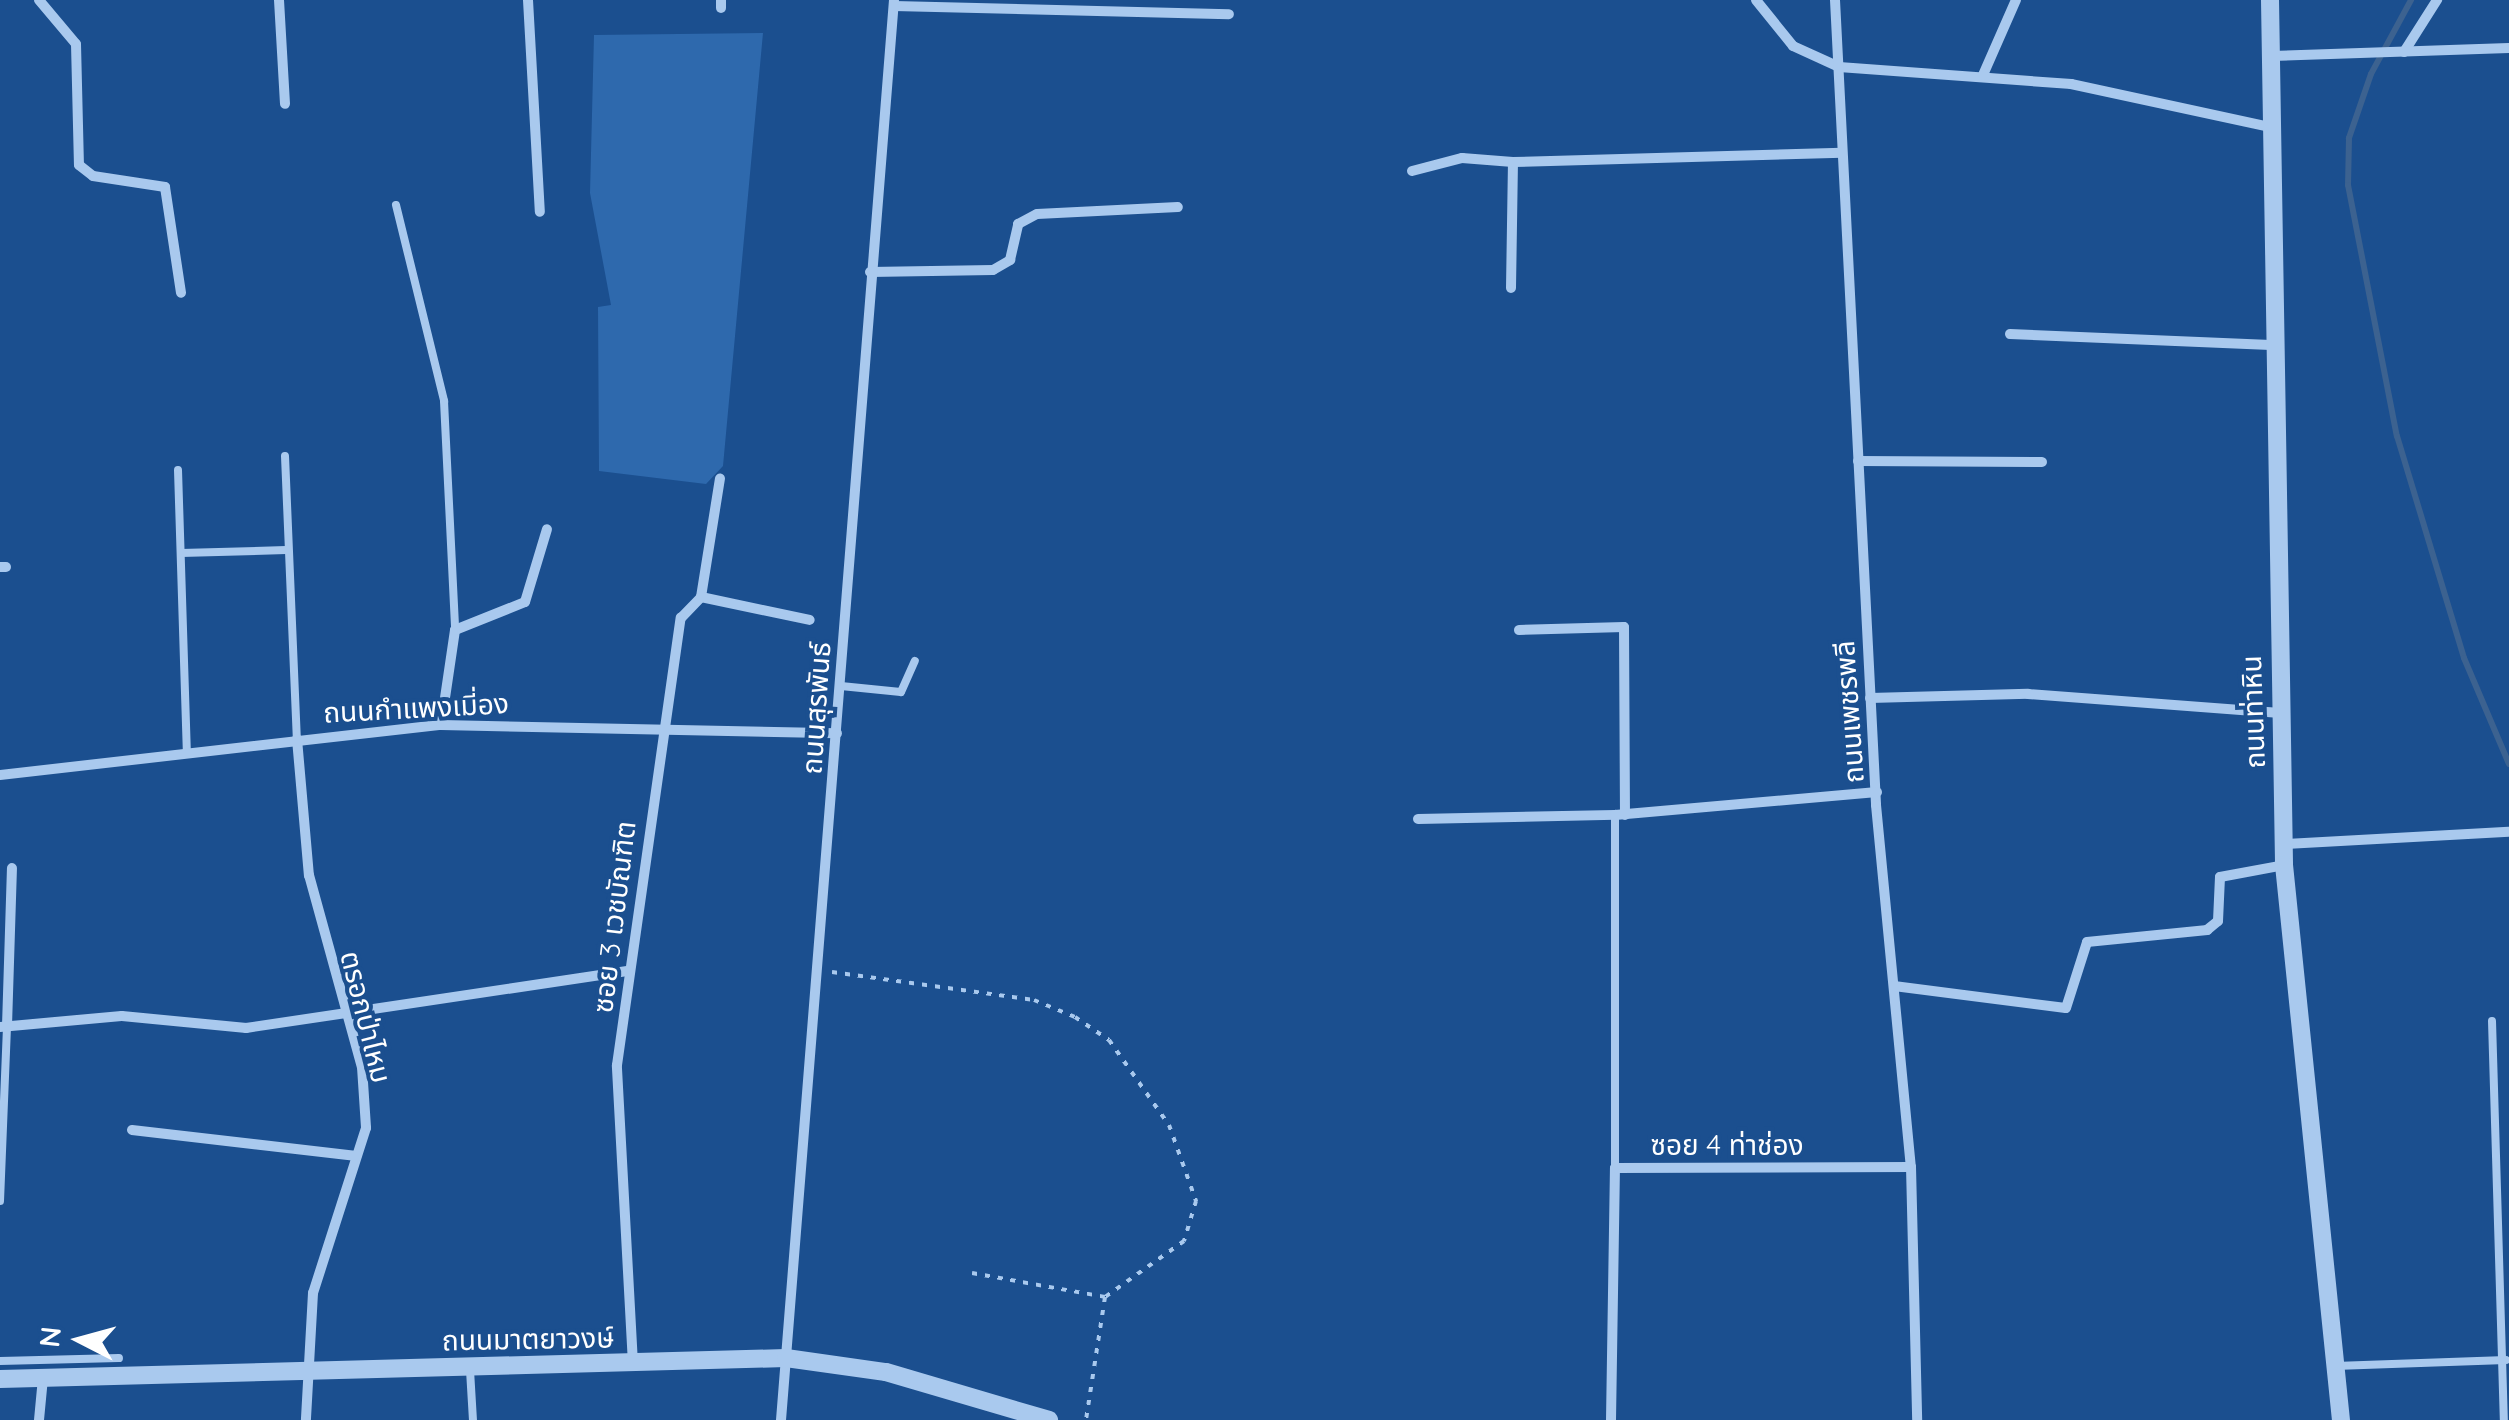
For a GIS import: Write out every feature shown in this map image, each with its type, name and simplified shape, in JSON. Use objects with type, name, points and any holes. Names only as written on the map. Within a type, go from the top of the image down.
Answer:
[{"type":"street","points":[[40,0],[76,44],[79,165],[93,176],[166,187],[181,294]]},
{"type":"street","points":[[279,0],[285,104]]},
{"type":"street","points":[[528,0],[540,212]]},
{"type":"street","points":[[1756,0],[1793,46],[1839,67],[2072,84],[2270,127]]},
{"type":"street","name":"ถนนเพชรพลี","points":[[1835,0],[1870,698],[1911,1167],[1917,1420]]},
{"type":"street","points":[[1983,75],[2016,0]]},
{"type":"street","name":"ถนนท่าหิน","points":[[2270,0],[2271,345],[2284,865],[2341,1420]]},
{"type":"street","points":[[2404,52],[2437,0]]},
{"type":"street","points":[[894,3],[1229,14]]},
{"type":"street","name":"ถนนสุรพันธ์","points":[[781,1420],[894,3]]},
{"type":"street","points":[[2270,56],[2509,48]]},
{"type":"street","points":[[1412,171],[1462,158],[1513,162],[1842,153]]},
{"type":"street","points":[[1511,288],[1513,162]]},
{"type":"street","points":[[870,272],[993,270],[1010,260],[1018,224],[1037,214],[1178,207]]},
{"type":"street","points":[[2010,334],[2271,345]]},
{"type":"street","points":[[1858,461],[2042,462]]},
{"type":"street","points":[[720,478],[701,597],[810,620]]},
{"type":"street","points":[[441,725],[455,630],[525,602],[547,530]]},
{"type":"street","name":"ซอย 3 เวชบัณฑิต","points":[[634,1365],[617,1065],[662,722],[681,618],[701,597]]},
{"type":"street","points":[[1518,630],[1624,627],[1620,815]]},
{"type":"street","points":[[1870,698],[2028,694],[2280,713]]},
{"type":"street","name":"ถนนกำแพงเมี่อง","points":[[0,776],[441,725],[662,722],[838,733]]},
{"type":"street","name":"ตรอกป่าไหม","points":[[297,739],[309,875],[362,1068],[366,1128],[313,1292],[306,1420]]},
{"type":"street","points":[[1418,819],[1620,815],[1877,792]]},
{"type":"street","points":[[2284,844],[2509,832]]},
{"type":"street","points":[[1894,986],[2066,1008],[2088,942],[2207,930],[2218,921],[2220,877],[2284,865]]},
{"type":"street","points":[[12,868],[4,1026],[122,1016],[246,1028],[344,1008],[630,971]]},
{"type":"street","points":[[132,1130],[356,1156]]},
{"type":"street","name":"ซอย 4 ท่าช่อง","points":[[1612,1420],[1615,1168],[1911,1167]]},
{"type":"street","name":"ถนนมาตยาวงษ์","points":[[0,1379],[786,1358],[886,1372],[1049,1420]]},
{"type":"street","points":[[39,1420],[43,1378]]},
{"type":"lane","points":[[396,205],[444,401],[455,630]]},
{"type":"lane","points":[[285,456],[297,739]]},
{"type":"lane","points":[[178,470],[187,753]]},
{"type":"lane","points":[[181,553],[286,550]]},
{"type":"lane","points":[[841,686],[900,692],[916,661]]},
{"type":"lane","points":[[1615,1168],[1620,815]]},
{"type":"lane","points":[[2492,1021],[2506,1360],[2504,1420]]},
{"type":"lane","points":[[0,1201],[4,1026]]},
{"type":"lane","points":[[0,1361],[119,1358]]},
{"type":"lane","points":[[2335,1366],[2506,1360]]},
{"type":"lane","points":[[470,1368],[473,1420]]},
{"type":"path","points":[[817,970],[1034,1000],[1109,1040],[1170,1125],[1196,1201],[1184,1241],[1105,1296],[972,1273]]},
{"type":"path","points":[[1086,1420],[1105,1296]]},
{"type":"shaded area","points":[[763,33],[723,466],[706,484],[599,471],[598,307],[611,305],[590,193],[594,35]]},
{"type":"waterway","points":[[2411,0],[2371,74],[2349,138],[2348,185],[2397,436],[2464,658],[2509,764]]}]
